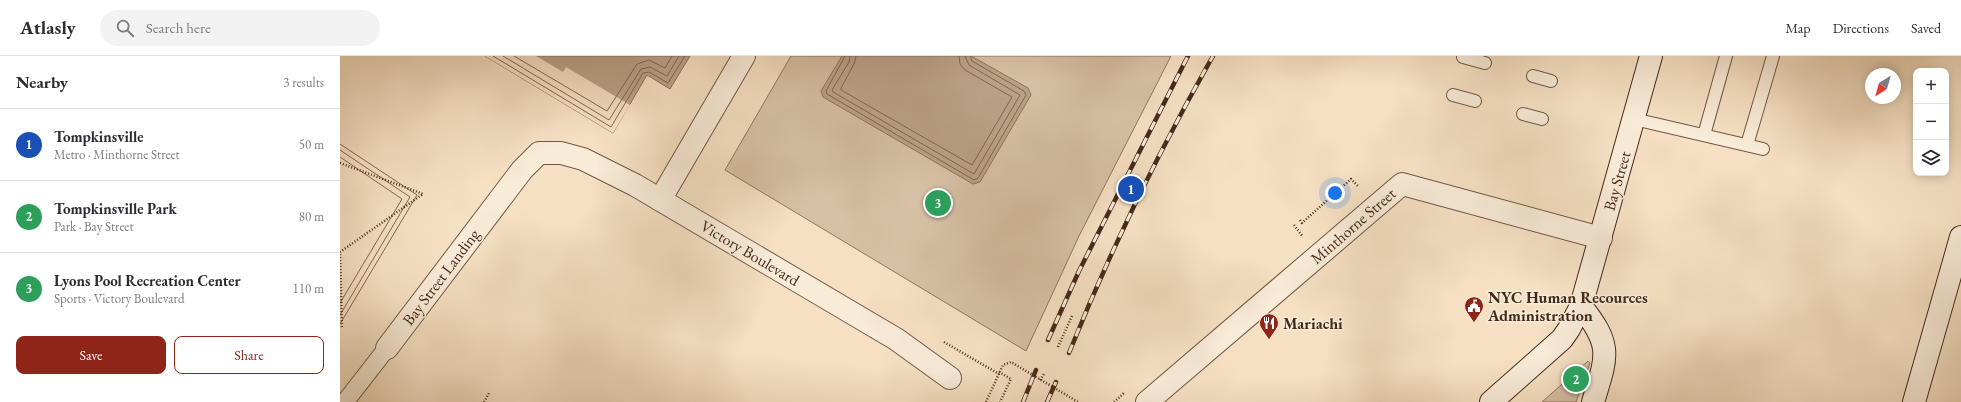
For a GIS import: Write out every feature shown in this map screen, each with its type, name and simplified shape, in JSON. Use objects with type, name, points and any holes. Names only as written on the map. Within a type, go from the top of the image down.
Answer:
[{"type":"street","points":[[660,200],[744,56]]},
{"type":"street","name":"Bay Street","points":[[1491,402],[1562,338],[1569,329],[1581,306],[1652,56]]},
{"type":"street","name":"Victory Boulevard","points":[[540,153],[561,153],[583,158],[660,200],[896,339],[950,378]]},
{"type":"street","name":"Bay Street Landing","points":[[345,402],[522,170],[540,153]]},
{"type":"street","name":"Minthorne Street","points":[[1147,402],[1402,184],[1601,238]]},
{"type":"street","points":[[1914,402],[1961,237]]},
{"type":"street","points":[[1581,306],[1594,323],[1605,351],[1604,363],[1593,402]]},
{"type":"lane","points":[[1747,146],[1753,103],[1763,68],[1773,56]]},
{"type":"lane","points":[[1463,57],[1486,64]]},
{"type":"lane","points":[[1704,135],[1718,94],[1727,58]]},
{"type":"lane","points":[[1533,76],[1551,80]]},
{"type":"lane","points":[[1453,95],[1475,101]]},
{"type":"lane","points":[[1523,114],[1542,119]]},
{"type":"lane","points":[[1634,119],[1763,149]]},
{"type":"path","points":[[340,163],[423,194],[340,252],[342,328]]},
{"type":"path","points":[[1300,220],[1302,223],[1352,179],[1358,188]]},
{"type":"path","points":[[1294,226],[1303,237]]},
{"type":"path","points":[[1058,347],[1072,316]]},
{"type":"path","points":[[942,341],[999,374]]},
{"type":"path","points":[[986,402],[1003,365],[1011,362],[1078,402]]},
{"type":"path","points":[[990,366],[1011,379],[1000,402]]},
{"type":"path","points":[[1040,380],[1044,374]]},
{"type":"path","points":[[484,402],[489,393]]},
{"type":"shaded area","points":[[791,56],[1171,56],[1079,236],[1026,351],[725,170]]},
{"type":"shaded area","points":[[1588,361],[1590,363],[1576,402],[1542,402]]},
{"type":"water","points":[[485,56],[690,56],[670,89],[647,75],[613,133]]},
{"type":"water","points":[[842,56],[971,56],[1028,88],[1031,95],[980,182],[973,184],[823,97],[821,91]]},
{"type":"pier","points":[[485,56],[536,56],[563,72],[566,67],[630,105],[613,133]]},
{"type":"pier","points":[[340,139],[423,194],[342,328],[340,327],[340,252],[350,236],[340,226]]},
{"type":"railway","points":[[1048,340],[1079,271],[1188,56]]},
{"type":"railway","points":[[1069,353],[1118,239],[1173,128],[1213,56]]},
{"type":"railway","points":[[1023,402],[1036,370]]},
{"type":"railway","points":[[1047,402],[1056,382]]},
{"type":"place","name":"Tompkinsville","points":[[1131,189]]},
{"type":"place","name":"Lyons Pool Recreation Center","points":[[938,203]]},
{"type":"place","name":"NYC Human Recources Administration","points":[[1474,323]]},
{"type":"place","name":"Mariachi","points":[[1269,340]]},
{"type":"place","name":"Tompkinsville Park","points":[[1576,379]]}]
